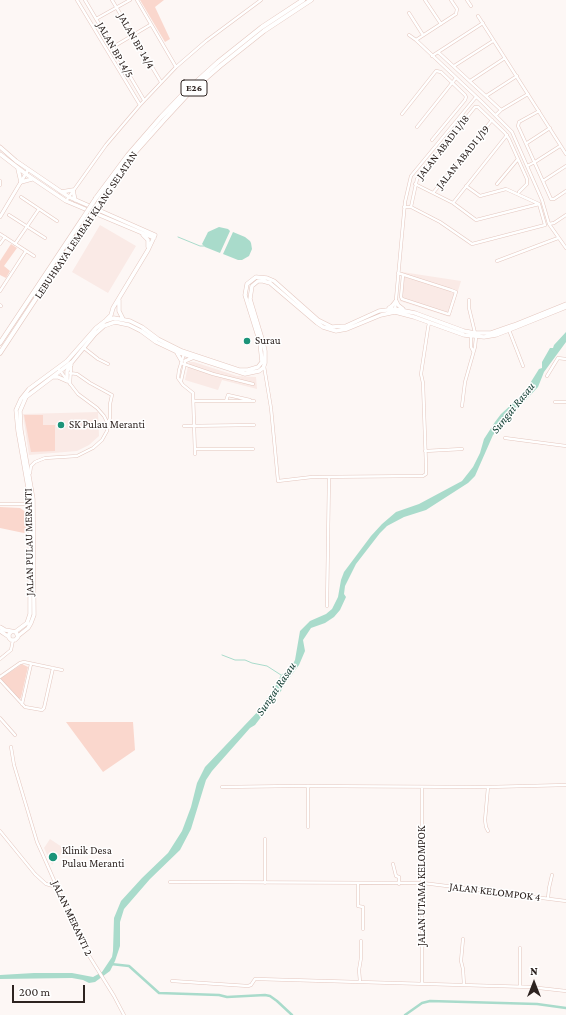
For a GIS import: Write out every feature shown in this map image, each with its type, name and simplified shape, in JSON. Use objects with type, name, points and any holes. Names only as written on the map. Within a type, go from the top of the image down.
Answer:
[{"type":"highway","name":"LEBUHRAYA LEMBAH KLANG SELATAN","points":[[0,352],[85,224],[98,199],[128,155],[186,91],[218,62],[262,27],[303,0]]},
{"type":"highway","name":"LEBUHRAYA LEMBAH KLANG SELATAN","points":[[0,343],[81,221],[131,157],[164,120],[190,93],[220,66],[264,30],[311,0]]},
{"type":"main road","points":[[0,147],[28,170],[61,192],[67,199],[76,200],[154,236]]},
{"type":"main road","points":[[0,154],[26,174],[67,199],[140,232],[154,236]]},
{"type":"main road","points":[[18,168],[21,182],[34,179]]},
{"type":"main road","points":[[61,192],[73,190],[76,200]]},
{"type":"main road","points":[[140,232],[148,240],[148,250]]},
{"type":"main road","points":[[106,321],[111,315],[113,308],[120,299],[148,250],[154,236]]},
{"type":"main road","name":"JALAN PULAU MERANTI","points":[[13,632],[21,629],[30,618],[30,504],[16,410],[21,399],[29,389],[72,363],[95,334],[104,326],[110,323],[121,322],[134,326],[156,342],[177,352],[239,370],[252,370],[261,365],[262,357],[260,343],[245,295],[247,284],[256,277],[267,278],[274,281],[318,320],[332,327],[346,326],[386,309],[474,335],[493,336],[566,308]]},
{"type":"main road","name":"JALAN PULAU MERANTI","points":[[124,319],[135,323],[158,339],[193,358],[245,374],[259,371],[264,366],[266,358],[250,299],[252,286],[258,281],[266,281],[275,286],[323,327],[339,331],[381,315],[406,310],[474,335],[495,332],[566,304]]},
{"type":"main road","points":[[120,299],[119,311],[124,319]]},
{"type":"main road","points":[[386,309],[392,306],[396,301],[401,308],[406,310]]},
{"type":"main road","points":[[106,321],[114,318],[124,319]]},
{"type":"main road","name":"JALAN PULAU MERANTI","points":[[13,640],[28,628],[34,614],[34,499],[21,430],[20,410],[26,397],[59,370],[92,332],[106,321]]},
{"type":"main road","points":[[177,352],[183,362],[193,358]]},
{"type":"main road","points":[[68,382],[67,371],[72,363]]},
{"type":"main road","points":[[50,378],[58,377],[68,382]]},
{"type":"main road","points":[[0,627],[13,632],[18,636]]},
{"type":"main road","points":[[0,631],[13,640]]},
{"type":"main road","points":[[9,637],[13,632]]},
{"type":"street","points":[[77,0],[140,105]]},
{"type":"street","name":"JALAN BP 14/5","points":[[85,0],[144,100]]},
{"type":"street","name":"JALAN BP 14/4","points":[[112,0],[161,82]]},
{"type":"street","points":[[96,19],[130,0]]},
{"type":"street","points":[[137,0],[150,25],[176,67]]},
{"type":"street","points":[[67,199],[106,145],[161,82],[206,41],[261,0]]},
{"type":"street","points":[[425,0],[441,24]]},
{"type":"street","points":[[416,40],[457,12],[457,8],[452,0]]},
{"type":"street","points":[[467,0],[471,6]]},
{"type":"street","points":[[409,13],[423,35]]},
{"type":"street","points":[[478,16],[566,154]]},
{"type":"street","points":[[435,54],[483,24]]},
{"type":"street","points":[[113,48],[150,25]]},
{"type":"street","points":[[409,35],[454,66],[501,110]]},
{"type":"street","points":[[454,66],[494,41]]},
{"type":"street","points":[[435,54],[456,78],[512,132],[542,200],[548,224],[566,248]]},
{"type":"street","points":[[470,81],[505,58]]},
{"type":"street","points":[[402,114],[436,72],[441,72],[465,95],[465,100],[432,140]]},
{"type":"street","points":[[486,96],[517,76]]},
{"type":"street","points":[[417,127],[456,78]]},
{"type":"street","points":[[496,115],[501,110],[528,94]]},
{"type":"street","points":[[395,311],[404,207],[413,172],[476,97]]},
{"type":"street","name":"JALAN ABADI 1/18","points":[[411,207],[417,179],[474,108],[478,107],[507,135]]},
{"type":"street","points":[[539,111],[517,124],[551,199],[566,191]]},
{"type":"street","name":"JALAN ABADI 1/19","points":[[433,193],[492,120]]},
{"type":"street","points":[[526,143],[550,128]]},
{"type":"street","points":[[453,203],[507,135],[528,182],[520,192]]},
{"type":"street","points":[[527,166],[560,146]]},
{"type":"street","points":[[497,184],[518,159]]},
{"type":"street","points":[[543,180],[566,166]]},
{"type":"street","points":[[0,217],[28,170]]},
{"type":"street","points":[[415,184],[453,203],[476,220],[539,204]]},
{"type":"street","points":[[466,186],[480,196],[506,190],[539,204]]},
{"type":"street","points":[[21,197],[57,221]]},
{"type":"street","points":[[404,207],[411,207],[440,222],[472,244],[545,225],[539,204]]},
{"type":"street","points":[[15,244],[39,209]]},
{"type":"street","points":[[9,215],[45,238]]},
{"type":"street","points":[[548,224],[554,223],[566,215]]},
{"type":"street","points":[[0,234],[34,256]]},
{"type":"street","points":[[0,244],[5,237]]},
{"type":"street","points":[[497,261],[558,238]]},
{"type":"street","points":[[0,291],[26,251]]},
{"type":"street","points":[[398,273],[455,291],[456,292],[449,314],[402,300],[403,275]]},
{"type":"street","points":[[462,406],[465,382],[473,351],[474,335],[469,300]]},
{"type":"street","points":[[264,366],[266,369],[278,481],[329,477],[423,476],[426,474],[424,383],[421,376],[427,332],[430,323]]},
{"type":"street","points":[[509,330],[523,366]]},
{"type":"street","points":[[84,348],[98,359],[108,364]]},
{"type":"street","points":[[186,354],[183,362],[180,382],[193,393],[195,454]]},
{"type":"street","points":[[547,376],[558,358],[566,359]]},
{"type":"street","points":[[183,362],[213,374],[253,384]]},
{"type":"street","points":[[68,382],[72,363]]},
{"type":"street","points":[[59,370],[78,394],[101,412],[108,424]]},
{"type":"street","points":[[30,475],[31,466],[35,462],[45,458],[77,456],[92,448],[106,436],[110,418],[110,404],[112,395],[77,374],[70,373]]},
{"type":"street","points":[[194,401],[226,401],[254,401],[228,394],[226,401]]},
{"type":"street","points":[[555,402],[566,402]]},
{"type":"street","points":[[184,426],[254,425]]},
{"type":"street","points":[[505,438],[566,446]]},
{"type":"street","points":[[195,449],[253,449]]},
{"type":"street","points":[[425,451],[462,449]]},
{"type":"street","points":[[327,606],[329,477]]},
{"type":"street","points":[[0,504],[30,504]]},
{"type":"street","points":[[0,659],[10,650],[13,640]]},
{"type":"street","points":[[0,677],[22,662],[62,670]]},
{"type":"street","points":[[22,704],[31,664]]},
{"type":"street","points":[[0,680],[25,707],[42,710],[44,708],[53,668]]},
{"type":"street","points":[[0,718],[16,735]]},
{"type":"street","name":"JALAN MERANTI 2","points":[[11,747],[14,765],[37,842],[69,916],[94,964],[124,1015]]},
{"type":"street","points":[[222,787],[308,786],[422,788],[566,785]]},
{"type":"street","points":[[308,786],[308,827]]},
{"type":"street","points":[[488,787],[485,820],[488,831]]},
{"type":"street","name":"JALAN UTAMA KELOMPOK","points":[[422,788],[422,984]]},
{"type":"street","points":[[0,831],[38,877],[46,884],[57,887]]},
{"type":"street","points":[[265,840],[265,883]]},
{"type":"street","points":[[393,864],[396,876],[399,876],[399,884]]},
{"type":"street","points":[[548,898],[552,876]]},
{"type":"street","name":"JALAN KELOMPOK 4","points":[[170,882],[423,883],[566,901]]},
{"type":"street","points":[[358,883],[358,906],[363,907],[363,929]]},
{"type":"street","points":[[360,982],[359,970],[362,958],[361,940]]},
{"type":"street","points":[[463,940],[461,961],[464,985]]},
{"type":"street","points":[[520,948],[520,986]]},
{"type":"street","points":[[172,981],[250,986],[256,979],[520,986],[566,991]]},
{"type":"shaded area","points":[[140,0],[164,0],[155,7],[170,39],[165,42]]},
{"type":"shaded area","points":[[100,225],[136,246],[108,293],[72,272]]},
{"type":"shaded area","points":[[11,244],[17,248],[4,266],[10,271],[6,278],[0,275],[0,261]]},
{"type":"shaded area","points":[[402,272],[461,281],[450,317],[400,301]]},
{"type":"shaded area","points":[[189,362],[194,362],[237,376],[256,377],[257,389],[222,380],[218,390],[185,380]]},
{"type":"shaded area","name":"SK Pulau Meranti","points":[[98,412],[99,436],[89,445],[77,451],[29,455],[23,414]]},
{"type":"shaded area","points":[[24,415],[43,415],[43,425],[55,425],[55,451],[31,452]]},
{"type":"shaded area","points":[[0,507],[20,508],[26,513],[27,528],[24,533],[0,528]]},
{"type":"shaded area","points":[[22,664],[28,667],[21,698],[19,699],[1,680],[1,678]]},
{"type":"shaded area","points":[[66,722],[133,722],[135,750],[103,772]]},
{"type":"shaded area","name":"Klinik Desa Pulau Meranti","points":[[50,839],[65,849],[52,865],[44,848]]},
{"type":"water","points":[[219,227],[230,231],[220,253],[205,247],[202,244],[208,232]]},
{"type":"water","points":[[233,232],[245,237],[251,243],[252,249],[249,256],[242,260],[238,260],[223,254]]},
{"type":"water","name":"Sungai Rasau","points":[[566,332],[566,342],[544,372],[538,387],[493,435],[475,476],[468,483],[426,510],[404,517],[387,526],[356,564],[345,586],[344,594],[346,597],[340,610],[334,617],[325,623],[311,628],[303,640],[305,651],[299,665],[255,725],[250,728],[212,771],[206,780],[191,829],[180,850],[150,879],[124,909],[120,922],[120,946],[110,971],[95,982],[89,983],[72,978],[0,979],[0,975],[34,973],[72,973],[93,977],[102,972],[112,957],[114,918],[121,901],[168,853],[182,831],[191,807],[197,783],[205,767],[263,706],[265,700],[271,695],[281,675],[291,668],[295,660],[300,631],[310,621],[326,614],[332,609],[338,597],[344,572],[382,524],[396,512],[419,504],[462,481],[473,467],[480,453],[484,439],[495,422],[501,414],[524,393],[539,369],[542,368],[542,362],[550,348],[553,348]]},
{"type":"waterway","points":[[178,237],[200,246],[204,246]]},
{"type":"waterway","name":"Sungai Rasau","points":[[222,655],[235,660],[245,660],[267,666],[281,675]]},
{"type":"waterway","points":[[111,964],[129,966],[159,993],[219,995],[227,997],[265,995],[270,996],[277,1001],[292,1015]]},
{"type":"waterway","points":[[405,1015],[422,1003],[430,1001],[537,1004],[566,1008]]},
{"type":"place","name":"Surau","points":[[247,341]]},
{"type":"place","name":"SK Pulau Meranti","points":[[61,425]]},
{"type":"place","name":"Klinik Desa Pulau Meranti","points":[[53,857]]}]
